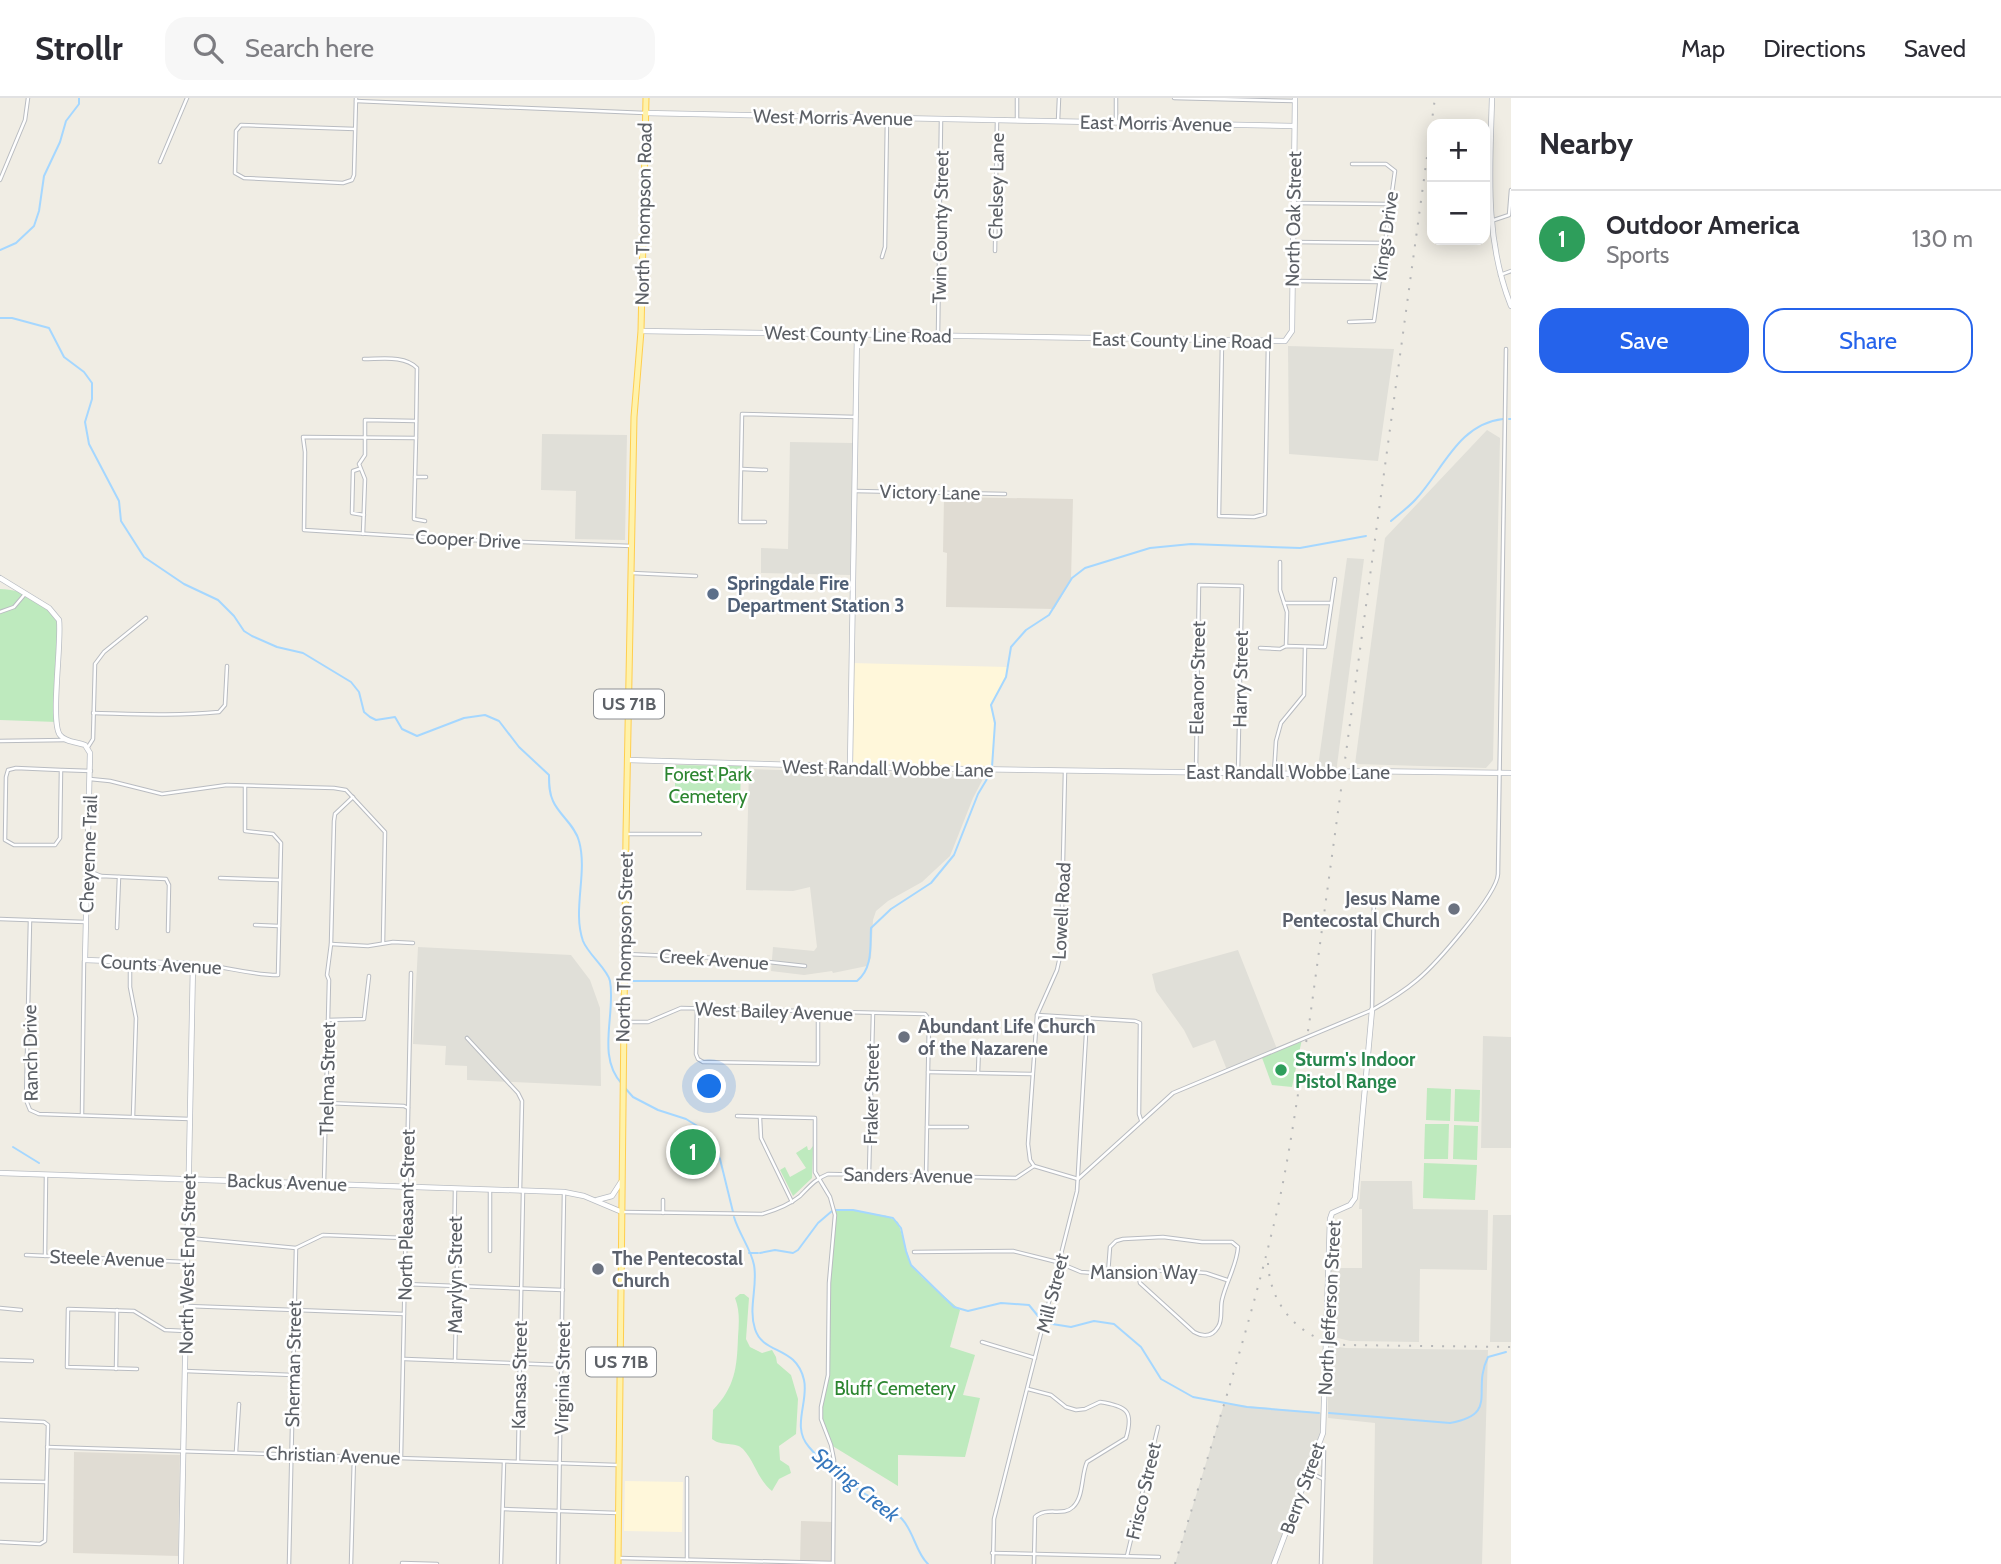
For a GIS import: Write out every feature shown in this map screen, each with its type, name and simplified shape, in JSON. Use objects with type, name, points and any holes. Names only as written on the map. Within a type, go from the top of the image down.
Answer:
[{"type":"main road","name":"North Thompson Road","points":[[641,331],[646,98]]},
{"type":"main road","name":"North Thompson Street","points":[[618,1561],[626,834],[634,418],[641,331]]},
{"type":"street","points":[[0,180],[26,120],[29,98]]},
{"type":"street","points":[[160,162],[187,98]]},
{"type":"street","points":[[1017,98],[1017,120]]},
{"type":"street","points":[[1058,121],[1059,98]]},
{"type":"street","points":[[1116,98],[1116,122]]},
{"type":"street","points":[[1174,98],[1295,99]]},
{"type":"street","points":[[1489,182],[1492,98]]},
{"type":"street","name":"North Oak Street","points":[[1288,339],[1292,331],[1295,99]]},
{"type":"street","points":[[355,128],[238,126],[237,176],[343,183],[352,180],[354,174],[356,100]]},
{"type":"street","name":"West Morris Avenue","points":[[356,100],[404,100],[645,113],[1017,120]]},
{"type":"street","points":[[882,257],[885,247],[887,118]]},
{"type":"street","name":"Twin County Street","points":[[938,335],[941,120]]},
{"type":"street","name":"Chelsey Lane","points":[[995,251],[997,120]]},
{"type":"street","name":"East Morris Avenue","points":[[1017,120],[1294,125]]},
{"type":"street","name":"Kings Drive","points":[[1349,322],[1374,321],[1395,171],[1391,166],[1352,164]]},
{"type":"street","points":[[1511,190],[1508,215],[1490,221],[1500,275],[1511,306]]},
{"type":"street","points":[[1294,203],[1390,204]]},
{"type":"street","points":[[1293,242],[1384,243]]},
{"type":"street","points":[[1500,275],[1511,271]]},
{"type":"street","points":[[1292,281],[1379,282]]},
{"type":"street","name":"West County Line Road","points":[[641,331],[1076,338]]},
{"type":"street","points":[[850,767],[857,334]]},
{"type":"street","name":"East County Line Road","points":[[1076,338],[1268,343],[1281,343],[1288,339]]},
{"type":"street","points":[[1222,342],[1219,516],[1254,517],[1265,514],[1268,343]]},
{"type":"street","points":[[1034,1166],[1078,1179],[1163,1100],[1177,1091],[1372,1010],[1397,996],[1419,979],[1496,886],[1506,349]]},
{"type":"street","points":[[364,359],[402,360],[417,368],[414,519],[425,521]]},
{"type":"street","points":[[765,522],[740,522],[742,414],[857,417]]},
{"type":"street","points":[[363,534],[365,479],[359,469],[360,461],[365,455],[365,420],[416,421]]},
{"type":"street","name":"Cooper Drive","points":[[365,437],[303,437],[304,530],[467,540],[632,545]]},
{"type":"street","points":[[365,437],[416,438]]},
{"type":"street","points":[[359,469],[353,471],[352,513],[364,515]]},
{"type":"street","points":[[742,469],[766,470]]},
{"type":"street","points":[[415,477],[426,477]]},
{"type":"street","name":"Victory Lane","points":[[855,491],[1005,494]]},
{"type":"street","points":[[1280,562],[1279,585],[1287,612],[1286,646]]},
{"type":"street","points":[[632,573],[696,576]]},
{"type":"street","points":[[0,578],[49,608],[59,620],[57,722],[60,735],[88,747]]},
{"type":"street","points":[[1261,648],[1325,646],[1335,579]]},
{"type":"street","name":"Harry Street","points":[[1199,585],[1242,586],[1238,773]]},
{"type":"street","name":"Eleanor Street","points":[[1196,772],[1199,585]]},
{"type":"street","points":[[0,612],[14,607],[25,594]]},
{"type":"street","points":[[1284,603],[1331,603]]},
{"type":"street","name":"Cheyenne Trail","points":[[82,1115],[91,771],[88,747],[93,739],[94,670],[98,659],[146,618]]},
{"type":"street","points":[[1274,774],[1276,741],[1282,723],[1304,695],[1305,648]]},
{"type":"street","points":[[93,713],[173,716],[219,712],[225,705],[226,666]]},
{"type":"street","points":[[0,741],[69,740]]},
{"type":"street","name":"West Randall Wobbe Lane","points":[[628,760],[1065,771]]},
{"type":"street","points":[[61,770],[58,843],[52,846],[7,843],[4,836],[8,770],[16,768],[91,771]]},
{"type":"street","name":"East Randall Wobbe Lane","points":[[1065,771],[1312,775],[1357,771],[1511,773]]},
{"type":"street","name":"Lowell Road","points":[[1034,1166],[1030,1160],[1028,1144],[1037,1014],[1058,970],[1061,952],[1065,771]]},
{"type":"street","points":[[90,779],[110,781],[162,794],[223,785],[342,789],[353,797],[385,832],[383,943]]},
{"type":"street","points":[[245,786],[244,825],[247,833],[273,834],[280,839],[282,846],[279,926],[255,925]]},
{"type":"street","name":"Thelma Street","points":[[324,1183],[327,975],[331,944],[334,821],[335,814],[353,797]]},
{"type":"street","points":[[626,834],[700,834]]},
{"type":"street","points":[[88,870],[101,876],[166,879],[169,885],[168,931]]},
{"type":"street","points":[[87,880],[96,880],[101,876]]},
{"type":"street","points":[[117,928],[119,877]]},
{"type":"street","points":[[220,878],[280,880]]},
{"type":"street","points":[[1372,1010],[1374,896]]},
{"type":"street","points":[[0,919],[85,922]]},
{"type":"street","name":"Ranch Drive","points":[[30,920],[27,1105],[30,1110],[38,1114],[190,1119]]},
{"type":"street","name":"Counts Avenue","points":[[85,960],[215,964],[253,974],[278,975],[279,926]]},
{"type":"street","points":[[331,944],[368,946],[413,943]]},
{"type":"street","name":"Creek Avenue","points":[[624,954],[742,959],[805,966]]},
{"type":"street","points":[[130,961],[130,987],[136,1018],[133,1117]]},
{"type":"street","points":[[174,963],[186,967],[192,979]]},
{"type":"street","name":"North West End Street","points":[[181,1564],[192,964]]},
{"type":"street","name":"North Pleasant Street","points":[[401,1458],[411,973]]},
{"type":"street","points":[[328,1020],[364,1019],[369,976]]},
{"type":"street","points":[[697,1008],[696,1054],[703,1062],[818,1064],[818,1011]]},
{"type":"street","name":"West Bailey Avenue","points":[[623,1022],[648,1022],[676,1010],[697,1008],[928,1015],[928,1072]]},
{"type":"street","name":"North Jefferson Street","points":[[1324,1410],[1329,1219],[1335,1211],[1350,1205],[1355,1198],[1372,1010]]},
{"type":"street","name":"Fraker Street","points":[[869,1174],[873,1013]]},
{"type":"street","points":[[1037,1014],[1140,1023],[1141,1120]]},
{"type":"street","name":"Mill Street","points":[[993,1564],[994,1519],[1077,1191],[1087,1017]]},
{"type":"street","points":[[467,1038],[518,1093],[522,1101],[521,1191]]},
{"type":"street","points":[[978,1073],[979,1046]]},
{"type":"street","points":[[926,1176],[928,1072],[1032,1074]]},
{"type":"street","points":[[326,1103],[408,1108]]},
{"type":"street","points":[[618,1561],[833,1564],[834,1460],[821,1419],[821,1407],[828,1375],[829,1283],[835,1215],[830,1197],[815,1172],[815,1118],[737,1116]]},
{"type":"street","points":[[760,1117],[761,1138],[792,1202]]},
{"type":"street","points":[[927,1127],[967,1127]]},
{"type":"street","name":"Sanders Avenue","points":[[623,1212],[762,1214],[792,1202],[819,1178],[834,1173],[1016,1178],[1034,1166]]},
{"type":"street","name":"Backus Avenue","points":[[0,1173],[564,1192],[596,1200],[623,1212]]},
{"type":"street","points":[[45,1256],[46,1174]]},
{"type":"street","points":[[596,1200],[612,1196],[622,1178]]},
{"type":"street","name":"Marylyn Street","points":[[455,1189],[455,1361]]},
{"type":"street","points":[[490,1251],[491,1190]]},
{"type":"street","name":"Kansas Street","points":[[517,1461],[521,1191]]},
{"type":"street","name":"Virginia Street","points":[[558,1564],[564,1192]]},
{"type":"street","points":[[663,1200],[663,1213]]},
{"type":"street","points":[[188,1238],[296,1248],[323,1235],[405,1238]]},
{"type":"street","points":[[1108,1274],[1109,1251],[1115,1241],[1163,1237],[1202,1242],[1232,1242],[1237,1245],[1238,1250],[1222,1299],[1219,1326],[1213,1333],[1201,1335],[1194,1332],[1143,1286],[1138,1274]]},
{"type":"street","name":"Sherman Street","points":[[289,1564],[296,1248]]},
{"type":"street","name":"Mansion Way","points":[[914,1252],[1013,1251],[1060,1263],[1076,1271],[1108,1274],[1168,1270],[1200,1272],[1228,1281]]},
{"type":"street","name":"Steele Avenue","points":[[26,1255],[187,1262]]},
{"type":"street","points":[[404,1284],[563,1290]]},
{"type":"street","points":[[187,1307],[404,1314]]},
{"type":"street","points":[[0,1308],[21,1310]]},
{"type":"street","points":[[137,1369],[67,1367],[68,1309],[134,1311],[165,1330],[186,1332]]},
{"type":"street","points":[[116,1368],[117,1310]]},
{"type":"street","points":[[982,1342],[1035,1358]]},
{"type":"street","points":[[404,1359],[562,1365]]},
{"type":"street","points":[[0,1360],[32,1361]]},
{"type":"street","points":[[185,1371],[293,1374]]},
{"type":"street","points":[[1027,1389],[1051,1395],[1066,1407],[1076,1410],[1100,1402],[1122,1408],[1131,1420],[1126,1438],[1087,1462],[1073,1507],[1065,1511],[1042,1512],[1035,1517],[1034,1564]]},
{"type":"street","points":[[236,1452],[239,1404]]},
{"type":"street","name":"Berry Street","points":[[1274,1564],[1322,1433],[1324,1410]]},
{"type":"street","points":[[0,1420],[47,1422],[44,1542],[0,1542]]},
{"type":"street","name":"Frisco Street","points":[[1127,1556],[1158,1427]]},
{"type":"street","name":"Christian Avenue","points":[[47,1447],[619,1465]]},
{"type":"street","points":[[1321,1564],[1324,1451]]},
{"type":"street","points":[[351,1564],[354,1456]]},
{"type":"street","points":[[501,1564],[503,1461]]},
{"type":"street","points":[[1309,1472],[1323,1479]]},
{"type":"street","points":[[687,1478],[687,1560]]},
{"type":"street","points":[[0,1481],[46,1482]]},
{"type":"street","points":[[503,1509],[618,1513]]},
{"type":"street","points":[[992,1553],[1159,1557]]},
{"type":"street","points":[[402,1563],[437,1564]]},
{"type":"shaded area","points":[[1288,346],[1394,349],[1378,461],[1289,454]]},
{"type":"shaded area","points":[[1487,430],[1500,438],[1493,760],[1486,768],[1355,764],[1385,538]]},
{"type":"shaded area","points":[[542,434],[627,435],[625,540],[575,539],[576,491],[541,490]]},
{"type":"shaded area","points":[[790,442],[853,443],[850,575],[761,573],[761,548],[788,549]]},
{"type":"shaded area","points":[[944,497],[1073,499],[1071,580],[1054,609],[946,607]]},
{"type":"shaded area","points":[[1347,558],[1364,559],[1336,773],[1317,774]]},
{"type":"shaded area","points":[[852,663],[1007,667],[1006,677],[991,705],[995,732],[991,770],[850,767]]},
{"type":"shaded area","points":[[749,769],[985,775],[950,856],[922,882],[876,911],[871,958],[867,966],[833,973],[804,975],[771,971],[773,947],[814,951],[817,947],[810,887],[793,891],[746,890]]},
{"type":"shaded area","points":[[418,947],[571,955],[590,980],[600,1008],[601,1086],[467,1080],[467,1066],[445,1065],[446,1046],[413,1044]]},
{"type":"shaded area","points":[[1238,950],[1277,1049],[1227,1070],[1215,1040],[1193,1048],[1184,1030],[1156,991],[1152,974]]},
{"type":"shaded area","points":[[1483,1036],[1511,1037],[1511,1148],[1481,1148]]},
{"type":"shaded area","points":[[1361,1181],[1412,1181],[1413,1209],[1488,1210],[1487,1270],[1420,1269],[1419,1342],[1350,1341],[1330,1336],[1331,1268],[1362,1268],[1362,1209],[1359,1209]]},
{"type":"shaded area","points":[[1493,1215],[1511,1215],[1511,1342],[1490,1342]]},
{"type":"shaded area","points":[[1327,1345],[1345,1348],[1488,1350],[1482,1564],[1373,1564],[1375,1423],[1328,1418]]},
{"type":"shaded area","points":[[1224,1404],[1324,1413],[1323,1433],[1274,1564],[1175,1564]]},
{"type":"shaded area","points":[[74,1452],[180,1455],[178,1556],[73,1553]]},
{"type":"shaded area","points":[[625,1481],[683,1482],[682,1532],[624,1531]]},
{"type":"shaded area","points":[[801,1521],[833,1522],[833,1563],[800,1562]]},
{"type":"green space","points":[[0,589],[32,598],[59,620],[57,722],[0,720]]},
{"type":"green space","name":"Forest Park Cemetery","points":[[675,765],[741,766],[740,805],[675,804]]},
{"type":"green space","name":"Sturm's Indoor Pistol Range","points":[[1302,1039],[1292,1087],[1272,1085],[1261,1055]]},
{"type":"green space","points":[[1427,1088],[1451,1089],[1450,1121],[1426,1120]]},
{"type":"green space","points":[[1455,1089],[1480,1090],[1479,1122],[1454,1121]]},
{"type":"green space","points":[[1425,1124],[1449,1124],[1448,1159],[1424,1159]]},
{"type":"green space","points":[[1454,1125],[1478,1126],[1477,1160],[1453,1159]]},
{"type":"green space","points":[[807,1146],[810,1150],[813,1146],[812,1178],[793,1196],[780,1170],[785,1167],[790,1177],[806,1168],[796,1153]]},
{"type":"green space","points":[[1424,1163],[1477,1165],[1475,1200],[1423,1198]]},
{"type":"green space","name":"Bluff Cemetery","points":[[845,1209],[887,1216],[898,1222],[911,1265],[960,1310],[950,1347],[975,1355],[963,1395],[980,1398],[965,1457],[898,1455],[898,1486],[831,1445],[823,1423],[821,1407],[828,1375],[829,1283],[834,1211]]},
{"type":"green space","points":[[740,1294],[749,1298],[746,1339],[750,1347],[762,1353],[772,1350],[777,1363],[791,1375],[798,1399],[796,1434],[779,1446],[780,1460],[789,1466],[791,1473],[779,1479],[772,1491],[763,1482],[743,1449],[712,1439],[713,1410],[726,1393],[735,1368],[739,1322],[735,1298]]},
{"type":"waterway","points":[[0,250],[16,243],[34,226],[44,176],[60,142],[66,121],[79,104],[79,98]]},
{"type":"waterway","name":"Spring Creek","points":[[0,318],[12,318],[49,328],[64,357],[84,372],[92,383],[92,399],[85,422],[89,444],[119,501],[121,521],[144,557],[184,584],[218,600],[244,631],[252,636],[277,647],[303,653],[351,682],[359,692],[364,712],[370,717],[376,720],[395,717],[402,729],[417,736],[464,718],[485,715],[499,721],[519,747],[549,775],[553,801],[579,841],[582,866],[580,929],[583,941],[610,981],[608,1048],[614,1073],[622,1084]]},
{"type":"waterway","points":[[1391,521],[1416,499],[1463,439],[1487,423],[1503,419]]},
{"type":"waterway","points":[[992,767],[995,723],[991,705],[1006,677],[1011,647],[1026,630],[1049,615],[1072,578],[1085,568],[1150,548],[1191,544],[1300,548],[1366,536]]},
{"type":"waterway","points":[[631,981],[857,981],[868,964],[871,928],[891,909],[931,883],[954,855],[978,794],[990,774]]},
{"type":"waterway","name":"Spring Creek","points":[[625,1088],[633,1097],[658,1110],[686,1119],[710,1138],[720,1159],[733,1212]]},
{"type":"waterway","points":[[13,1147],[39,1163]]},
{"type":"waterway","points":[[836,1210],[853,1210],[893,1218],[901,1228],[911,1265],[954,1307],[968,1311],[1001,1303],[1029,1305],[1042,1321]]},
{"type":"waterway","points":[[760,1253],[775,1250],[793,1253],[832,1211]]},
{"type":"waterway","name":"Spring Creek","points":[[734,1217],[754,1265],[752,1313],[755,1329],[765,1343],[794,1361],[804,1380],[801,1423],[804,1439],[815,1454],[834,1471],[902,1519],[928,1564]]},
{"type":"waterway","points":[[749,1253],[758,1253]]},
{"type":"waterway","points":[[1046,1323],[1071,1327],[1094,1321],[1114,1324],[1141,1347],[1161,1379],[1193,1397],[1247,1407],[1319,1413]]},
{"type":"waterway","points":[[1329,1413],[1450,1423],[1465,1419],[1475,1414],[1480,1407],[1482,1380],[1488,1357],[1506,1352]]},
{"type":"railway","points":[[1175,1564],[1249,1318],[1288,1157],[1309,1025],[1435,98]]},
{"type":"railway","points":[[1268,1263],[1275,1293],[1291,1319],[1315,1337],[1329,1342],[1345,1345],[1511,1347]]},
{"type":"place","name":"Springdale Fire Department Station 3","points":[[713,594]]},
{"type":"place","name":"Jesus Name Pentecostal Church","points":[[1454,909]]},
{"type":"place","name":"Abundant Life Church of the Nazarene","points":[[904,1037]]},
{"type":"place","name":"Sturm's Indoor Pistol Range","points":[[1281,1070]]},
{"type":"place","name":"Outdoor America","points":[[693,1152]]},
{"type":"place","name":"The Pentecostal Church","points":[[598,1269]]}]
